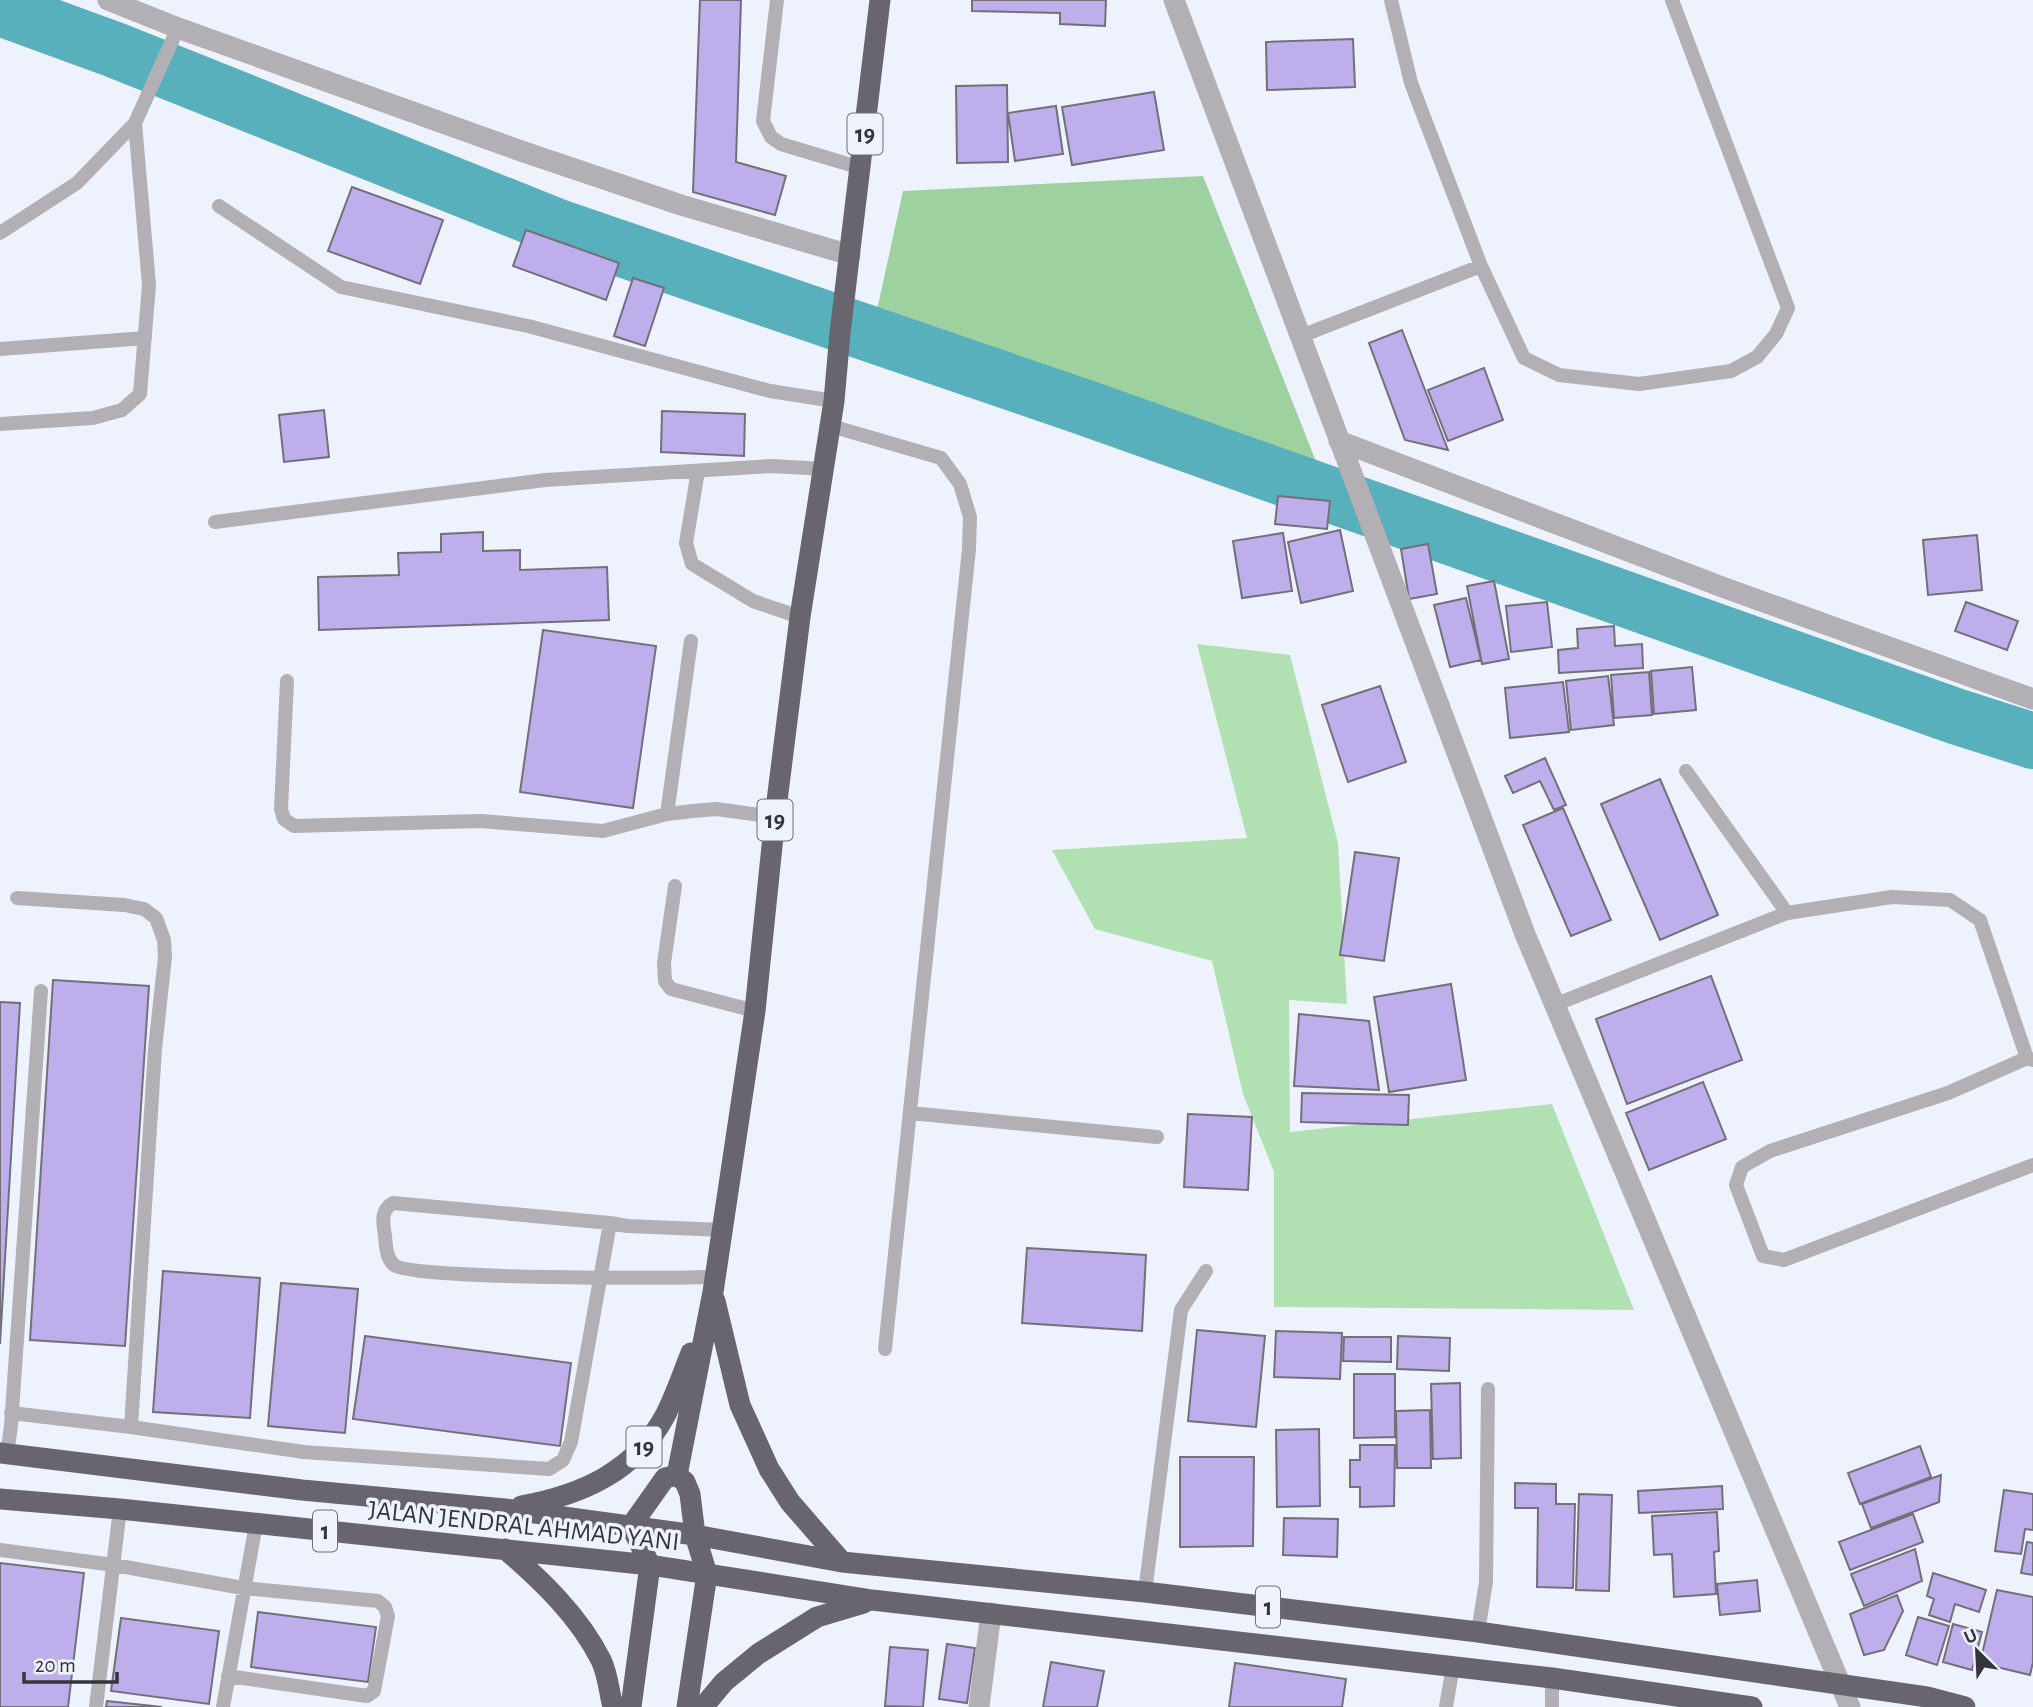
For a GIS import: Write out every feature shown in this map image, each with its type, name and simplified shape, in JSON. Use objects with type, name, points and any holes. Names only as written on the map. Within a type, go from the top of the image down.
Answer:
[{"type":"highway","name":"19","points":[[677,1475],[713,1292],[755,1011],[775,817],[800,617],[834,401],[861,168],[876,1]]},
{"type":"highway","name":"19","points":[[505,1509],[541,1502],[594,1484],[618,1471],[641,1451],[666,1415],[713,1292]]},
{"type":"highway","name":"19","points":[[713,1292],[740,1405],[769,1469],[790,1502],[842,1562]]},
{"type":"highway","name":"JALAN JENDRAL AHMAD YANI","points":[[4,1454],[401,1501],[505,1509],[695,1535]]},
{"type":"highway","name":"19","points":[[631,1526],[665,1478],[677,1475]]},
{"type":"highway","name":"19","points":[[677,1475],[685,1482],[690,1494],[695,1535],[707,1574]]},
{"type":"highway","name":"JALAN JENDRAL AHMAD YANI","points":[[0,1499],[505,1549],[707,1574]]},
{"type":"highway","points":[[397,1539],[401,1501]]},
{"type":"highway","points":[[631,1526],[650,1566],[631,1707]]},
{"type":"highway","name":"1","points":[[695,1535],[842,1562],[1145,1592],[1478,1632],[1927,1697],[1965,1707]]},
{"type":"highway","points":[[505,1549],[534,1574],[573,1617],[602,1661],[613,1707]]},
{"type":"highway","name":"1","points":[[707,1574],[873,1600],[1454,1666],[1752,1707]]},
{"type":"highway","points":[[687,1707],[707,1574]]},
{"type":"highway","name":"1","points":[[703,1707],[724,1682],[758,1654],[817,1617],[873,1600]]},
{"type":"street","points":[[108,0],[178,28],[524,152],[849,262]]},
{"type":"street","points":[[1174,0],[1371,527],[1554,1005],[1850,1707]]},
{"type":"street","points":[[1342,448],[2033,699]]},
{"type":"street","points":[[979,1707],[991,1613]]},
{"type":"lane","points":[[777,0],[763,121],[771,137],[781,144],[861,168]]},
{"type":"lane","points":[[1391,0],[1411,83],[1481,266],[1524,358],[1559,375],[1639,384],[1731,371],[1757,356],[1776,334],[1788,308],[1672,0]]},
{"type":"lane","points":[[0,233],[77,183],[135,123],[178,28]]},
{"type":"lane","points":[[0,424],[93,418],[122,410],[140,394],[149,285],[135,123]]},
{"type":"lane","points":[[219,206],[341,287],[528,326],[770,391],[834,401]]},
{"type":"lane","points":[[1301,336],[1481,266]]},
{"type":"lane","points":[[0,349],[145,338]]},
{"type":"lane","points":[[831,426],[941,458],[960,484],[970,517],[969,549],[885,1349]]},
{"type":"lane","points":[[215,522],[545,480],[771,466],[825,469]]},
{"type":"lane","points":[[698,471],[686,542],[692,564],[753,601],[800,617]]},
{"type":"lane","points":[[667,814],[691,641]]},
{"type":"lane","points":[[286,681],[281,809],[284,819],[294,826],[481,821],[603,831],[667,814],[716,809],[775,817]]},
{"type":"lane","points":[[1686,771],[1787,913]]},
{"type":"lane","points":[[675,886],[664,963],[665,981],[671,989],[755,1011]]},
{"type":"lane","points":[[1554,1005],[1787,913],[1892,897],[1950,900],[1980,920],[2030,1059],[1948,1093],[1770,1151],[1742,1167],[1736,1185],[1763,1256],[1784,1260],[2033,1165]]},
{"type":"lane","points":[[17,898],[124,905],[144,909],[156,918],[164,940],[165,957],[155,1049],[131,1427]]},
{"type":"lane","points":[[4,1454],[11,1413],[41,991]]},
{"type":"lane","points":[[910,1113],[1157,1137]]},
{"type":"lane","points":[[713,1292],[602,1277],[416,1271],[396,1267],[388,1258],[382,1218],[386,1208],[393,1203],[627,1226],[723,1230]]},
{"type":"lane","points":[[11,1413],[304,1452],[549,1469],[563,1460],[571,1442],[610,1223]]},
{"type":"lane","points":[[1145,1592],[1181,1310],[1206,1271]]},
{"type":"lane","points":[[1478,1632],[1486,1582],[1488,1389]]},
{"type":"lane","points":[[96,1707],[120,1509]]},
{"type":"lane","points":[[223,1707],[256,1524]]},
{"type":"lane","points":[[0,1550],[114,1565],[243,1588],[378,1601],[386,1607],[388,1616],[374,1691],[367,1696],[228,1675]]},
{"type":"lane","points":[[1446,1707],[1454,1666]]},
{"type":"lane","points":[[1552,1678],[1552,1707]]},
{"type":"green space","points":[[1203,176],[1317,464],[877,310],[903,191]]},
{"type":"green space","points":[[1197,644],[1290,655],[1338,843],[1347,1004],[1289,1000],[1290,1132],[1552,1104],[1634,1310],[1274,1307],[1274,1172],[1243,1094],[1212,961],[1095,929],[1052,850],[1247,838]]},
{"type":"building","points":[[700,0],[741,0],[736,162],[786,176],[775,215],[693,192]]},
{"type":"building","points":[[972,0],[1106,0],[1105,26],[1060,24],[1060,13],[972,11]]},
{"type":"building","points":[[1353,39],[1355,87],[1267,90],[1266,42]]},
{"type":"building","points":[[1007,85],[1008,162],[957,163],[956,86]]},
{"type":"building","points":[[1154,92],[1164,150],[1072,165],[1062,107]]},
{"type":"building","points":[[1056,106],[1063,154],[1015,161],[1008,113]]},
{"type":"building","points":[[352,187],[443,220],[420,284],[328,251]]},
{"type":"building","points":[[526,230],[619,263],[606,300],[513,266]]},
{"type":"building","points":[[633,278],[664,288],[645,346],[614,336]]},
{"type":"building","points":[[1402,330],[1448,450],[1405,440],[1369,343]]},
{"type":"building","points":[[1484,368],[1503,420],[1448,441],[1428,390]]},
{"type":"building","points":[[324,410],[329,457],[284,462],[279,415]]},
{"type":"building","points":[[662,411],[745,414],[744,456],[661,452]]},
{"type":"building","points":[[1278,496],[1330,501],[1327,529],[1275,524]]},
{"type":"building","points":[[1340,530],[1353,591],[1301,603],[1288,542]]},
{"type":"building","points":[[483,532],[483,551],[520,550],[520,570],[607,567],[609,620],[319,630],[318,577],[399,575],[398,553],[441,552],[441,534]]},
{"type":"building","points":[[1283,533],[1292,591],[1242,598],[1233,541]]},
{"type":"building","points":[[1977,535],[1982,590],[1928,595],[1923,540]]},
{"type":"building","points":[[1428,544],[1437,594],[1409,599],[1401,549]]},
{"type":"building","points":[[1494,581],[1509,659],[1482,664],[1467,586]]},
{"type":"building","points":[[1466,598],[1481,660],[1450,667],[1434,605]]},
{"type":"building","points":[[1547,602],[1552,647],[1511,652],[1506,606]]},
{"type":"building","points":[[1966,602],[2018,621],[2007,650],[1955,631]]},
{"type":"building","points":[[1614,626],[1615,646],[1642,644],[1643,668],[1559,673],[1558,650],[1578,648],[1577,629]]},
{"type":"building","points":[[543,630],[656,646],[633,808],[520,792]]},
{"type":"building","points":[[1692,667],[1696,710],[1654,714],[1651,671]]},
{"type":"building","points":[[1649,672],[1652,715],[1614,718],[1611,675]]},
{"type":"building","points":[[1608,676],[1614,725],[1571,730],[1566,681]]},
{"type":"building","points":[[1563,682],[1569,732],[1510,738],[1505,688]]},
{"type":"building","points":[[1380,686],[1406,762],[1348,782],[1322,705]]},
{"type":"building","points":[[1545,758],[1566,805],[1554,810],[1540,781],[1513,793],[1505,776]]},
{"type":"building","points":[[1660,779],[1718,915],[1660,940],[1601,804]]},
{"type":"building","points":[[1563,808],[1611,920],[1571,936],[1523,825]]},
{"type":"building","points":[[1355,852],[1399,858],[1384,961],[1340,955]]},
{"type":"building","points":[[1711,976],[1742,1060],[1627,1104],[1596,1019]]},
{"type":"building","points":[[53,980],[149,986],[125,1346],[30,1340]]},
{"type":"building","points":[[1451,984],[1466,1080],[1389,1092],[1374,997]]},
{"type":"building","points":[[0,1002],[20,1003],[0,1344]]},
{"type":"building","points":[[1299,1014],[1369,1021],[1379,1090],[1294,1086]]},
{"type":"building","points":[[1703,1082],[1726,1139],[1649,1170],[1626,1113]]},
{"type":"building","points":[[1302,1093],[1409,1095],[1408,1125],[1301,1122]]},
{"type":"building","points":[[1188,1114],[1252,1117],[1248,1190],[1184,1187]]},
{"type":"building","points":[[1027,1248],[1146,1255],[1142,1331],[1022,1323]]},
{"type":"building","points":[[163,1271],[260,1278],[250,1418],[153,1412]]},
{"type":"building","points":[[281,1283],[358,1289],[345,1433],[268,1426]]},
{"type":"building","points":[[1197,1330],[1265,1336],[1256,1427],[1188,1421]]},
{"type":"building","points":[[1276,1331],[1342,1333],[1340,1379],[1274,1377]]},
{"type":"building","points":[[365,1336],[571,1363],[560,1446],[353,1419]]},
{"type":"building","points":[[1398,1336],[1450,1338],[1449,1371],[1397,1369]]},
{"type":"building","points":[[1344,1337],[1391,1337],[1391,1362],[1343,1361]]},
{"type":"building","points":[[1354,1374],[1395,1374],[1395,1437],[1354,1438]]},
{"type":"building","points":[[1460,1383],[1461,1458],[1433,1459],[1431,1384]]},
{"type":"building","points":[[1430,1410],[1431,1468],[1397,1468],[1396,1411]]},
{"type":"building","points":[[1319,1429],[1320,1506],[1277,1507],[1276,1430]]},
{"type":"building","points":[[1360,1445],[1395,1445],[1394,1506],[1360,1507],[1360,1487],[1350,1487],[1350,1460],[1360,1460]]},
{"type":"building","points":[[1920,1446],[1931,1477],[1860,1504],[1848,1473]]},
{"type":"building","points":[[1180,1457],[1254,1457],[1253,1546],[1180,1547]]},
{"type":"building","points":[[1941,1475],[1939,1502],[1871,1528],[1862,1504]]},
{"type":"building","points":[[1515,1483],[1556,1484],[1556,1504],[1575,1504],[1573,1588],[1537,1587],[1538,1508],[1515,1508]]},
{"type":"building","points":[[1722,1486],[1723,1509],[1639,1513],[1638,1491]]},
{"type":"building","points":[[2004,1490],[2033,1494],[2033,1530],[2025,1529],[2021,1554],[1995,1551]]},
{"type":"building","points":[[1579,1494],[1612,1495],[1609,1591],[1576,1590]]},
{"type":"building","points":[[1717,1512],[1719,1551],[1714,1552],[1716,1594],[1674,1597],[1672,1554],[1654,1555],[1652,1516]]},
{"type":"building","points":[[1913,1514],[1923,1542],[1850,1570],[1839,1542]]},
{"type":"building","points":[[1284,1518],[1338,1519],[1337,1557],[1283,1555]]},
{"type":"building","points":[[2027,1542],[2033,1543],[2033,1575],[2021,1573]]},
{"type":"building","points":[[1915,1549],[1922,1581],[1864,1606],[1851,1574]]},
{"type":"building","points":[[0,1563],[84,1573],[68,1707],[0,1707]]},
{"type":"building","points":[[1933,1573],[1986,1590],[1979,1612],[1955,1604],[1950,1622],[1929,1615],[1934,1599],[1927,1596]]},
{"type":"building","points":[[1757,1580],[1760,1611],[1720,1615],[1717,1584]]},
{"type":"building","points":[[1997,1590],[2033,1597],[2033,1662],[2030,1675],[1980,1663]]},
{"type":"building","points":[[1897,1595],[1903,1611],[1884,1650],[1864,1655],[1850,1614]]},
{"type":"building","points":[[258,1612],[376,1627],[368,1682],[251,1667]]},
{"type":"building","points":[[1918,1617],[1949,1626],[1937,1665],[1906,1655]]},
{"type":"building","points":[[121,1618],[219,1631],[209,1704],[111,1691]]},
{"type":"building","points":[[1953,1624],[1982,1632],[1972,1670],[1943,1662]]},
{"type":"building","points":[[947,1644],[975,1648],[967,1703],[939,1699]]},
{"type":"building","points":[[890,1647],[928,1650],[923,1707],[885,1706]]},
{"type":"building","points":[[1051,1662],[1104,1671],[1097,1707],[1043,1707]]},
{"type":"building","points":[[1235,1663],[1346,1679],[1342,1707],[1229,1707]]},
{"type":"building","points":[[107,1701],[162,1707],[106,1707]]},
{"type":"waterway","points":[[0,8],[115,50],[558,227],[1086,408],[1955,716],[2033,741]]}]
